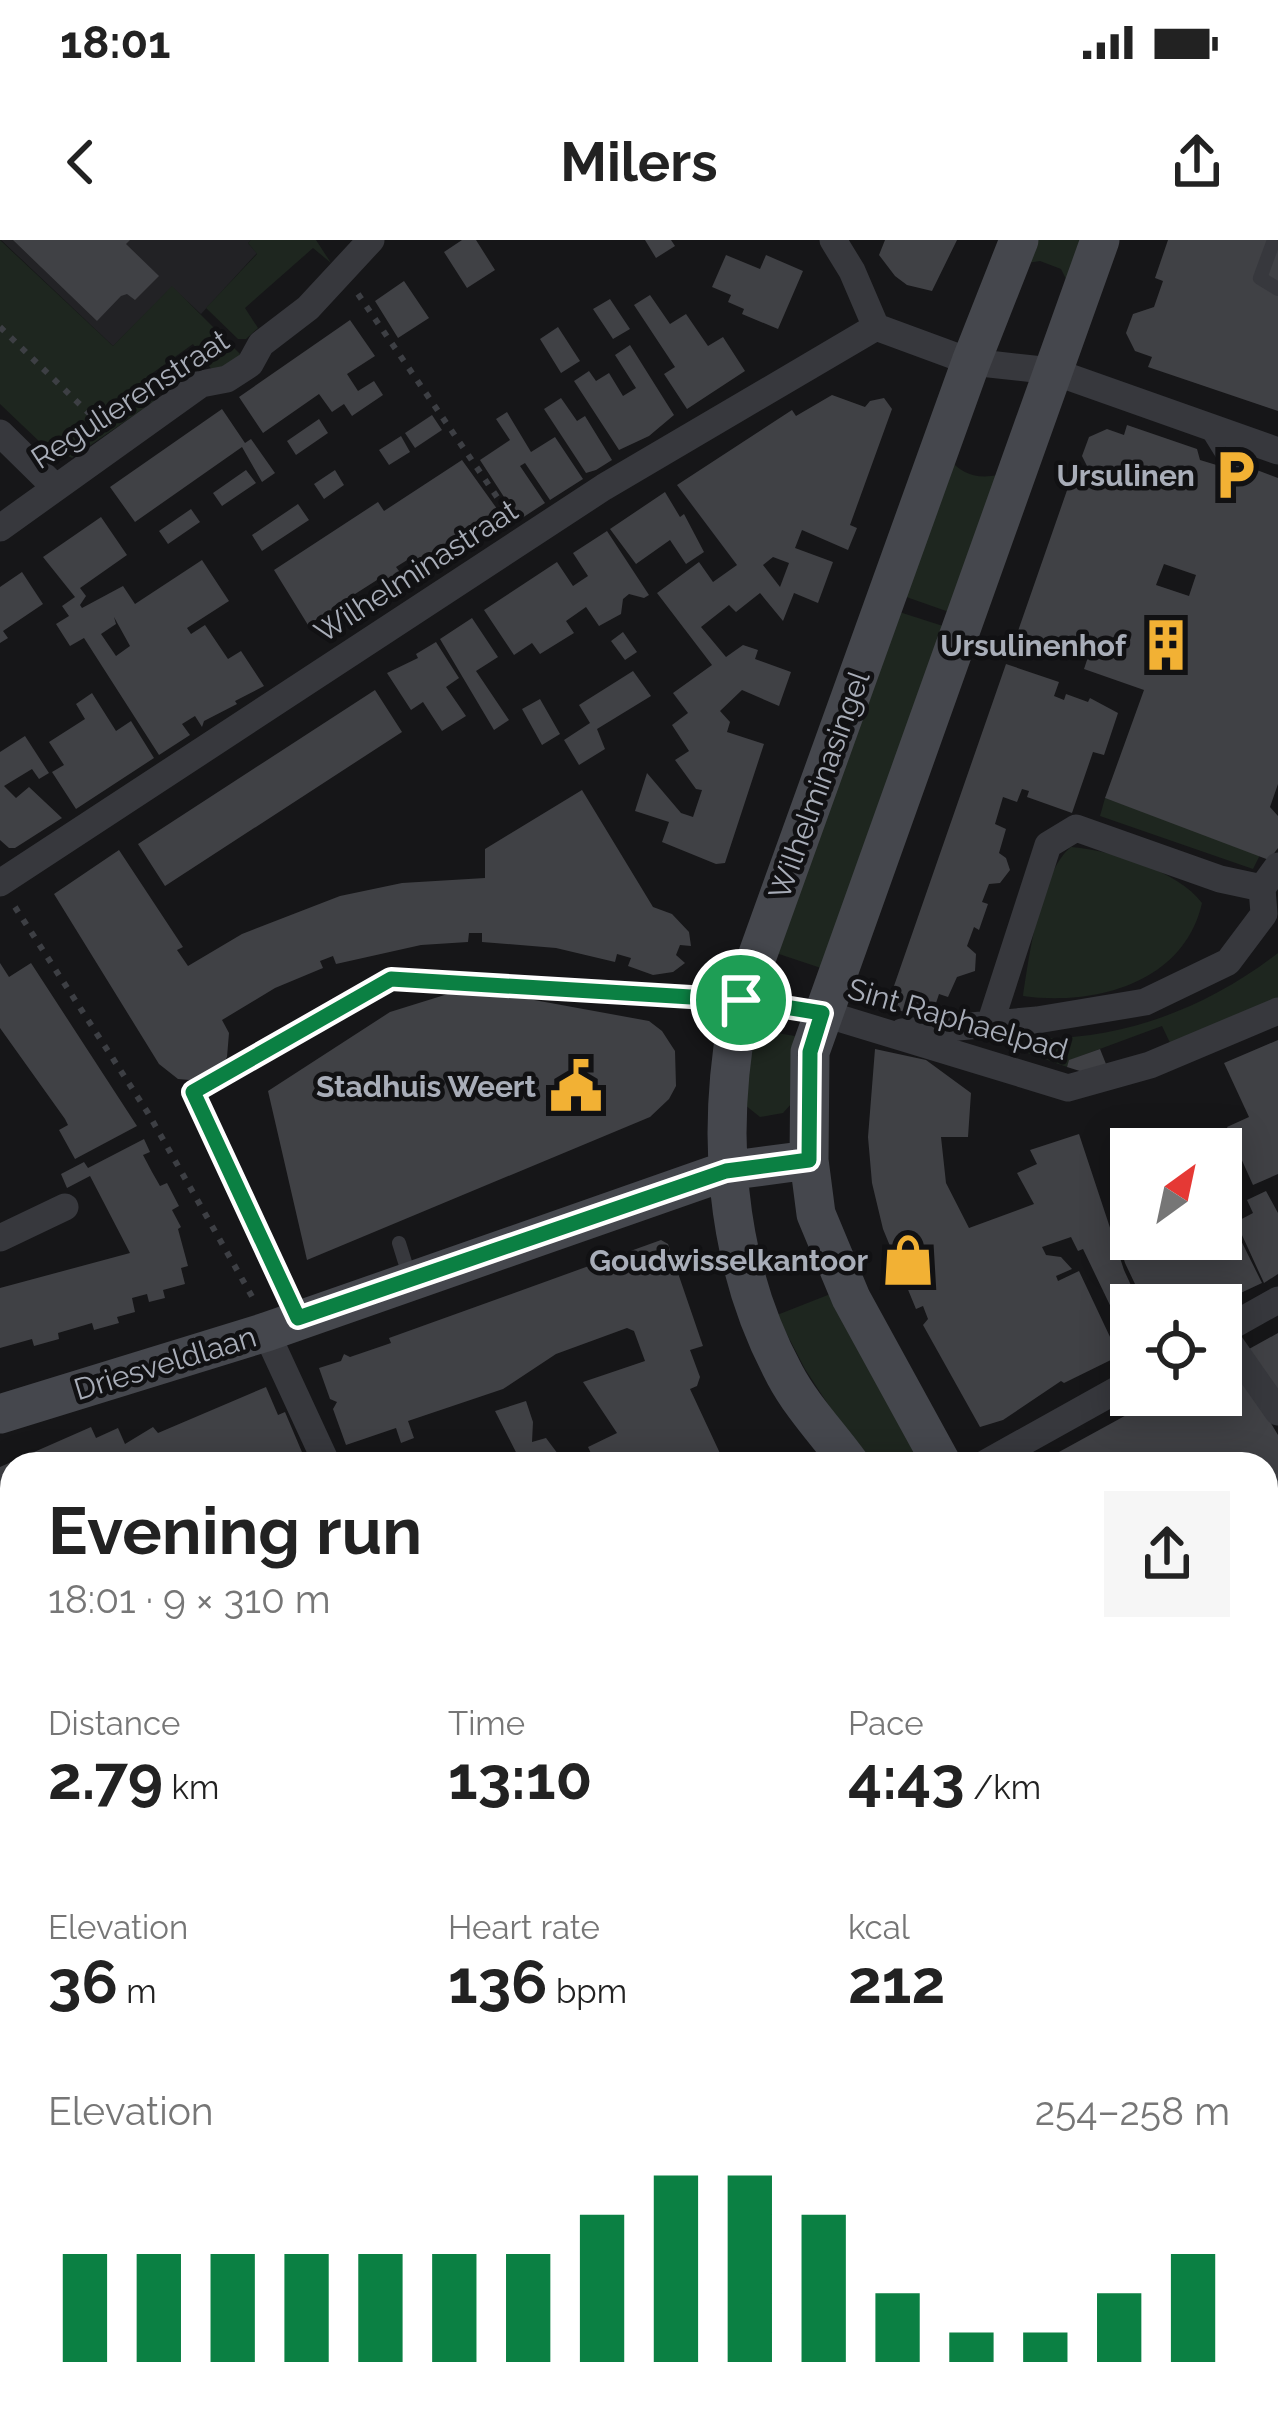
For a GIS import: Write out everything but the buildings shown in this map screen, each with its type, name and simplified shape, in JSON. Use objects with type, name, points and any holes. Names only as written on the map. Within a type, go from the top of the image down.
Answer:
[{"type":"street","name":"Regulierenstraat","points":[[0,528],[201,384],[227,380],[250,364],[261,344],[308,308],[371,240]]},
{"type":"street","points":[[833,240],[876,327],[971,362],[1052,371],[1272,448]]},
{"type":"street","name":"Wilhelminasingel","points":[[841,1452],[786,1378],[747,1288],[726,1171],[730,1056],[741,1000],[1019,240]]},
{"type":"street","points":[[935,1452],[851,1298],[816,1214],[809,1160],[810,1052],[1100,240]]},
{"type":"street","name":"Wilhelminastraat","points":[[5,892],[604,487],[876,327]]},
{"type":"street","points":[[0,433],[55,487]]},
{"type":"street","points":[[886,1034],[990,1024],[1145,1002],[1228,962],[1270,895],[1076,829],[1048,845],[990,1024]]},
{"type":"street","name":"Sint Raphaelpad","points":[[822,1013],[1068,1088],[1150,1065],[1278,1011]]},
{"type":"street","name":"Driesveldlaan","points":[[0,1414],[282,1325],[405,1262],[726,1171],[809,1160]]},
{"type":"street","points":[[0,1238],[65,1208]]},
{"type":"street","points":[[1242,1321],[1278,1300]]},
{"type":"street","points":[[282,1325],[323,1452]]},
{"type":"street","points":[[1242,1361],[1278,1412]]},
{"type":"street","points":[[1006,1452],[1110,1394]]},
{"type":"lane","points":[[1274,240],[1260,278],[1278,289]]},
{"type":"lane","points":[[1203,423],[1235,475]]},
{"type":"path","points":[[342,271],[526,538]]},
{"type":"path","points":[[0,327],[119,442]]},
{"type":"path","points":[[5,892],[148,1113],[254,1300],[282,1325]]},
{"type":"path","points":[[282,1325],[193,1092],[391,979],[741,1000]]},
{"type":"shaded area","points":[[0,240],[113,346],[172,286],[240,354],[239,362],[212,370],[193,344],[147,377],[159,398],[72,458],[43,445],[0,404]]},
{"type":"shaded area","points":[[1,240],[251,240],[248,243],[257,253],[201,314],[172,287],[113,346]]},
{"type":"shaded area","points":[[316,240],[331,263],[313,248],[245,308],[258,328],[246,339],[238,339],[206,308],[257,254],[248,243]]},
{"type":"shaded area","points":[[1030,240],[1085,240],[1069,285],[1061,269],[1040,261],[1021,264]]},
{"type":"shaded area","points":[[946,456],[970,474],[999,475],[949,612],[895,593]]},
{"type":"shaded area","points":[[890,609],[943,626],[824,969],[770,951]]},
{"type":"shaded area","points":[[1105,798],[1261,853],[1253,869],[1100,816]]},
{"type":"shaded area","points":[[1071,847],[1161,872],[1202,903],[1177,953],[1133,983],[1079,997],[1023,996],[1044,895],[1060,859]]},
{"type":"shaded area","points":[[1278,953],[1278,1005],[1172,1047],[1162,1026],[1070,1060],[1067,1067],[1025,1052],[1029,1038],[1096,1034],[1161,1018],[1222,990]]},
{"type":"shaded area","points":[[747,1028],[801,1037],[792,1103],[783,1113],[760,1117],[740,1101]]},
{"type":"shaded area","points":[[838,1291],[918,1452],[859,1452],[805,1369],[777,1315]]},
{"type":"place","name":"Ursulinen","points":[[1235,475]]},
{"type":"place","name":"Ursulinenhof","points":[[1166,645]]},
{"type":"place","name":"Stadhuis Weert","points":[[576,1086]]},
{"type":"place","name":"Goudwisselkantoor","points":[[908,1260]]},
{"type":"route","points":[[391,979],[741,1000],[822,1013],[810,1052],[809,1160],[726,1171],[298,1318],[193,1092],[391,979]]}]
